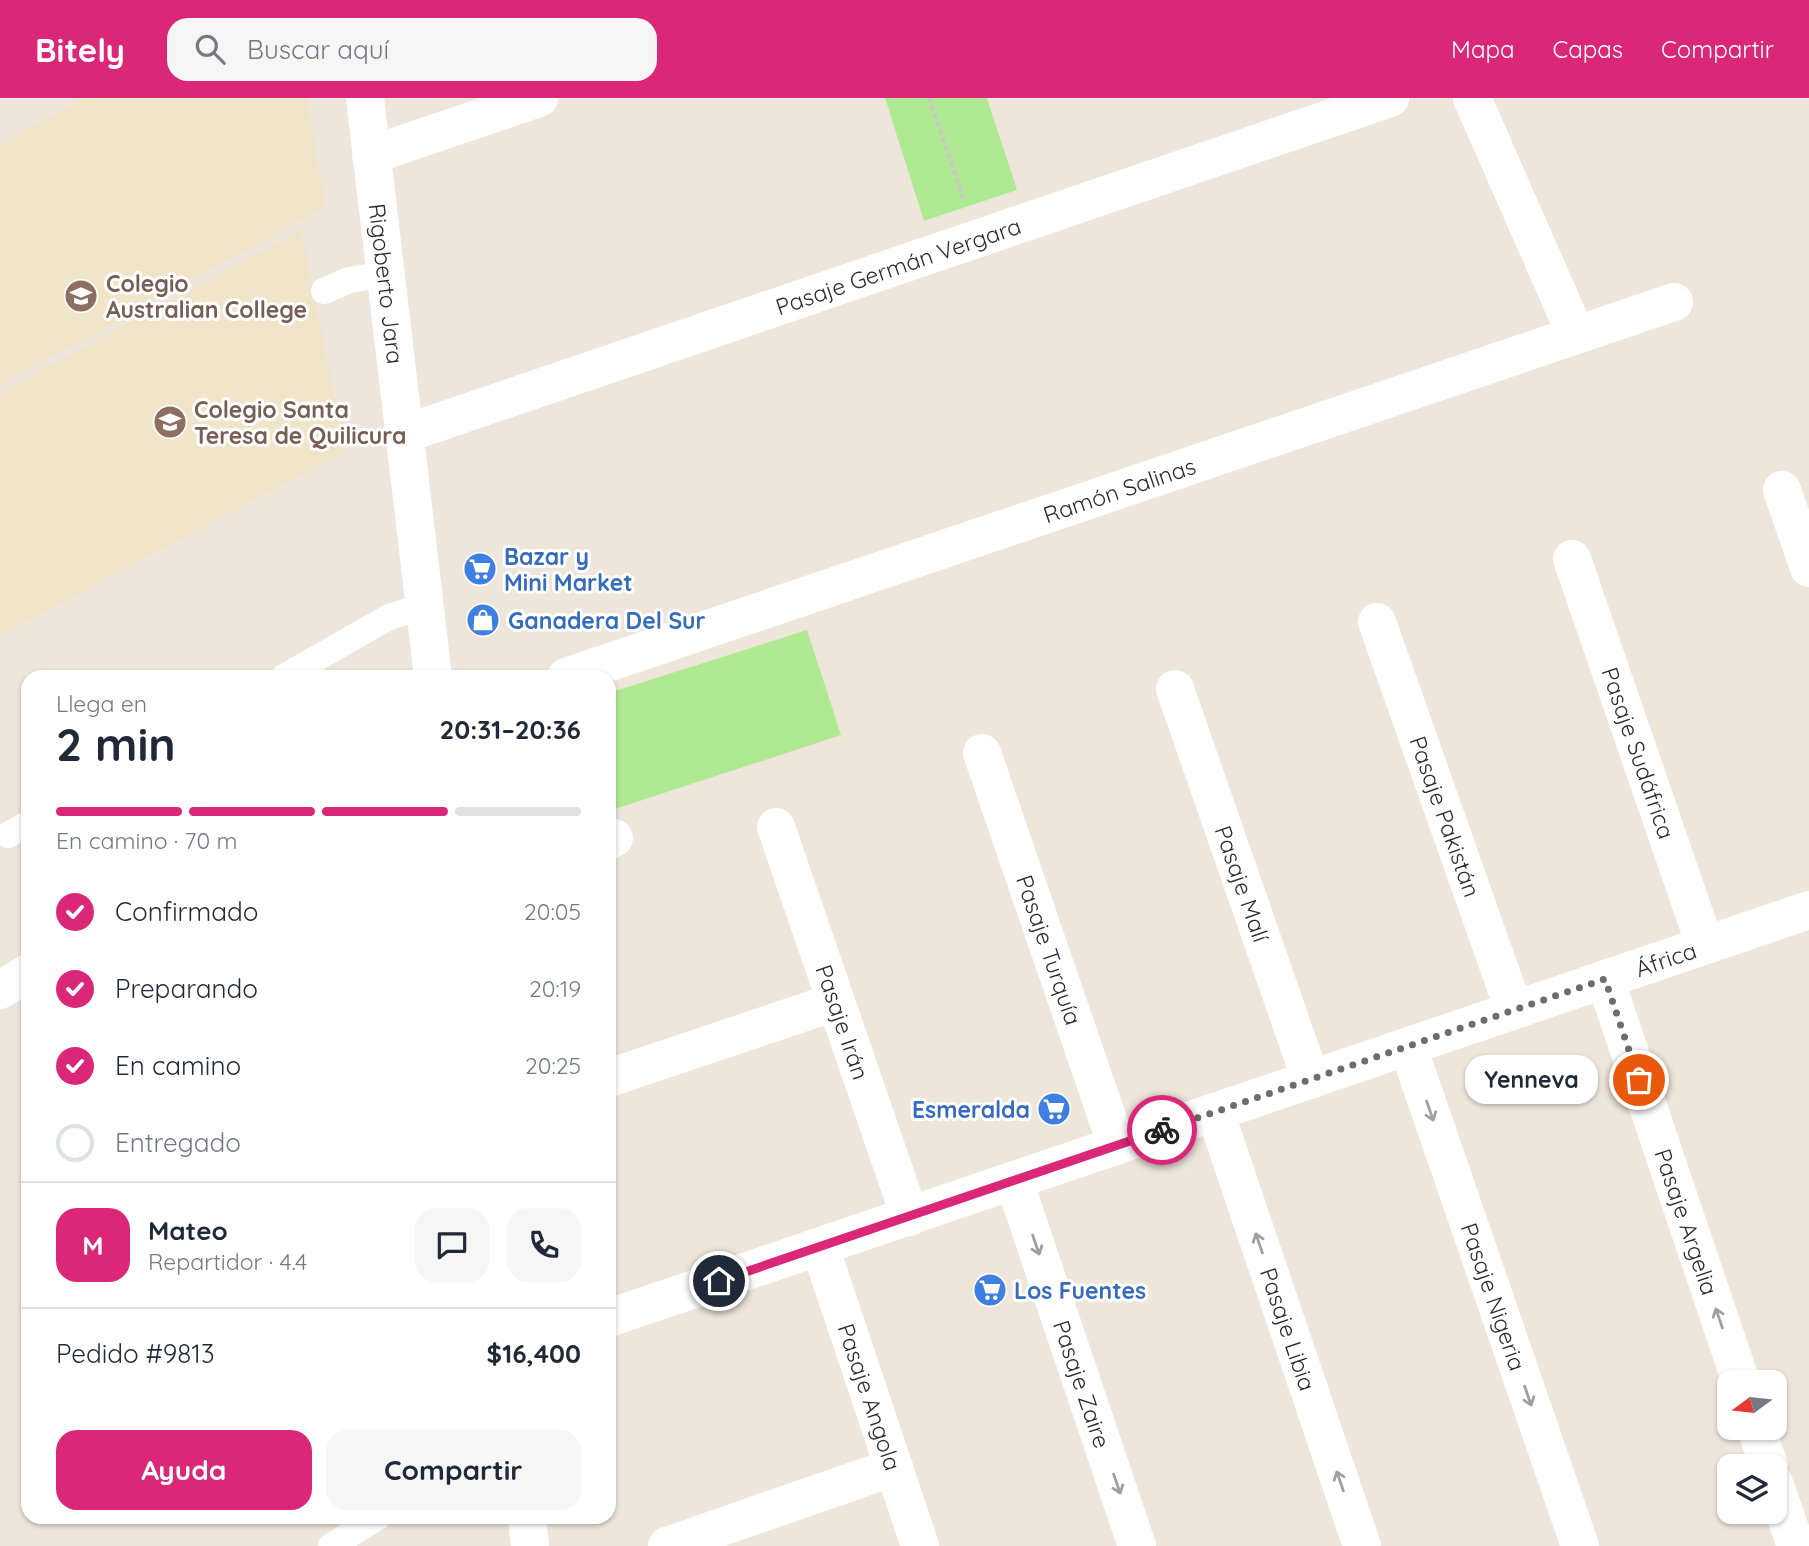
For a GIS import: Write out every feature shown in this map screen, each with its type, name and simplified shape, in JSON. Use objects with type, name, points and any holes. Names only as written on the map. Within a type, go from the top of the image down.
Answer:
[{"type":"street","name":"Rigoberto Jara","points":[[365,98],[432,670]]},
{"type":"street","points":[[371,155],[538,98]]},
{"type":"street","name":"Pasaje Germán Vergara","points":[[404,434],[1390,98]]},
{"type":"street","points":[[1472,98],[1576,335]]},
{"type":"street","name":"Ramón Salinas","points":[[587,670],[1674,302]]},
{"type":"street","points":[[1782,490],[1809,568]]},
{"type":"street","name":"Pasaje Sudáfrica","points":[[1572,559],[1705,945]]},
{"type":"street","name":"Pasaje Pakistán","points":[[1377,622],[1514,1010]]},
{"type":"street","name":"Pasaje Malí","points":[[1175,689],[1311,1080]]},
{"type":"street","name":"Pasaje Turquía","points":[[982,754],[1116,1146]]},
{"type":"street","name":"Pasaje Irán","points":[[776,827],[909,1217]]},
{"type":"street","name":"África","points":[[616,1316],[1808,912]]},
{"type":"street","points":[[0,990],[21,977]]},
{"type":"street","name":"Pasaje Argelia","points":[[1605,979],[1737,1370]]},
{"type":"street","points":[[616,1076],[835,1002]]},
{"type":"street","name":"Pasaje Nigeria","points":[[1408,1047],[1580,1546]]},
{"type":"street","name":"Pasaje Libia","points":[[1215,1112],[1362,1546]]},
{"type":"street","name":"Pasaje Zaire","points":[[1014,1181],[1138,1546]]},
{"type":"street","name":"Pasaje Angola","points":[[820,1247],[920,1546]]},
{"type":"street","points":[[667,1546],[894,1467]]},
{"type":"street","points":[[1787,1520],[1796,1546]]},
{"type":"street","points":[[528,1524],[530,1546]]},
{"type":"lane","points":[[324,291],[349,280],[386,274]]},
{"type":"lane","points":[[296,670],[389,617],[425,606]]},
{"type":"lane","points":[[331,1546],[367,1524]]},
{"type":"path","points":[[929,98],[977,239]]},
{"type":"shaded area","name":"Colegio Australian College","points":[[85,98],[307,98],[325,207],[0,385],[0,144]]},
{"type":"shaded area","name":"Colegio Santa Teresa de Quilicura","points":[[301,230],[345,451],[0,636],[0,393]]},
{"type":"green space","points":[[885,98],[987,98],[1017,190],[924,221]]},
{"type":"green space","points":[[807,630],[841,735],[616,809],[616,691]]},
{"type":"way so far","points":[[1162,1130],[1605,979],[1639,1080]]},
{"type":"place","name":"Colegio Australian College","points":[[81,296]]},
{"type":"place","name":"Colegio Santa Teresa de Quilicura","points":[[170,422]]},
{"type":"place","name":"Bazar y Mini Market","points":[[480,569]]},
{"type":"place","name":"Ganadera Del Sur","points":[[483,620]]},
{"type":"place","name":"Yenneva","points":[[1639,1080]]},
{"type":"place","name":"Esmeralda","points":[[1054,1109]]},
{"type":"place","name":"Los Fuentes","points":[[990,1290]]},
{"type":"route","points":[[719,1281],[1162,1130]]}]
